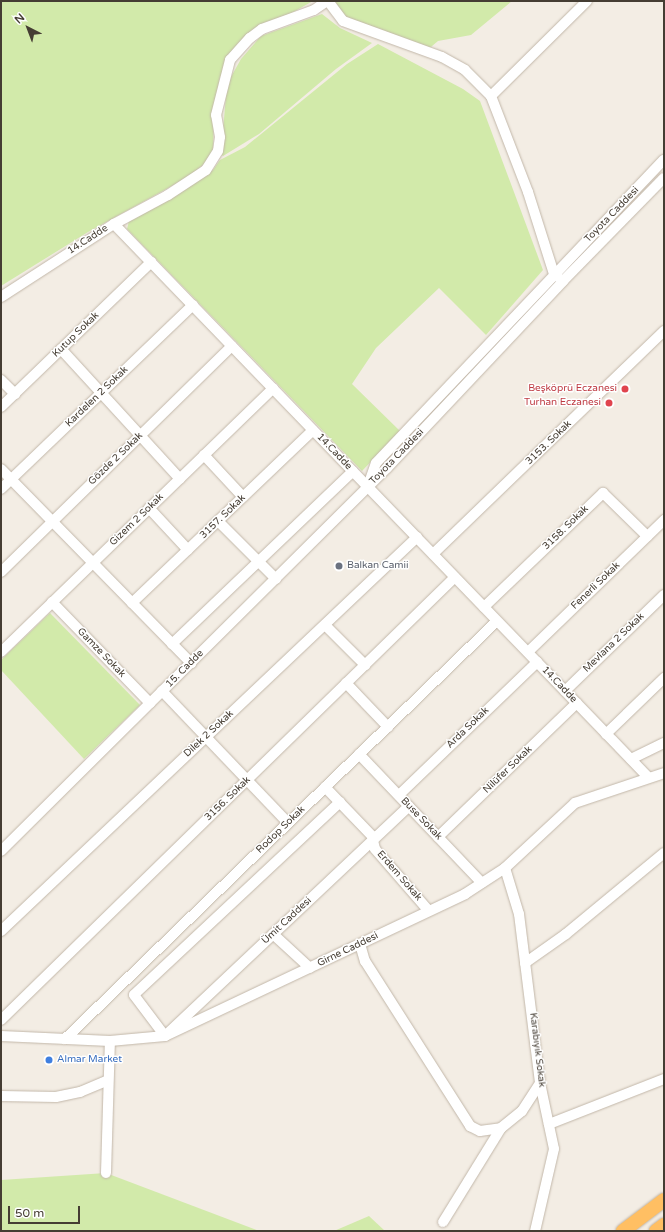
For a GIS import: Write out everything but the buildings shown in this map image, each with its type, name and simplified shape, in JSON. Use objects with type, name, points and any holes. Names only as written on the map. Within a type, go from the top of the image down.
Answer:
[{"type":"highway","points":[[622,1231],[664,1200]]},
{"type":"highway","points":[[656,1231],[664,1225]]},
{"type":"street","points":[[114,224],[174,191],[206,170],[218,152],[220,138],[216,115],[225,75],[230,60],[250,38],[271,24],[314,10],[327,1],[343,21],[442,57],[465,70],[491,96],[528,192],[554,274],[563,281]]},
{"type":"street","points":[[491,96],[587,1]]},
{"type":"street","name":"Toyota Caddesi","points":[[368,487],[376,463],[554,274],[616,213],[664,160]]},
{"type":"street","name":"Toyota Caddesi","points":[[368,487],[563,281],[664,178]]},
{"type":"street","name":"14.Cadde","points":[[1,297],[114,224],[648,777]]},
{"type":"street","name":"Kutup Sokak","points":[[1,407],[151,262]]},
{"type":"street","name":"Kardelen 2 Sokak","points":[[1,489],[193,306]]},
{"type":"street","name":"3153. Sokak","points":[[433,554],[664,331]]},
{"type":"street","name":"Gözde 2 Sokak","points":[[1,572],[232,346]]},
{"type":"street","points":[[61,349],[180,479]]},
{"type":"street","points":[[1,380],[15,394]]},
{"type":"street","name":"Gizem 2 Sokak","points":[[1,652],[273,388]]},
{"type":"street","name":"3157. Sokak","points":[[132,603],[313,430]]},
{"type":"street","points":[[204,455],[243,497]]},
{"type":"street","points":[[1,469],[191,663]]},
{"type":"street","points":[[172,644],[353,471]]},
{"type":"street","name":"15. Cadde","points":[[1,851],[368,487]]},
{"type":"street","name":"3158. Sokak","points":[[484,607],[603,493],[647,536]]},
{"type":"street","points":[[149,508],[188,550]]},
{"type":"street","name":"Fenerli Sokak","points":[[528,652],[664,520]]},
{"type":"street","points":[[218,521],[276,579]]},
{"type":"street","name":"Dilek 2 Sokak","points":[[1,931],[417,537]]},
{"type":"street","name":"3156. Sokak","points":[[1,1020],[455,577]]},
{"type":"street","name":"Mevlana 2 Sokak","points":[[564,690],[664,595]]},
{"type":"street","name":"Gamze Sokak","points":[[52,602],[150,704]]},
{"type":"street","name":"Rodop Sokak","points":[[65,1039],[497,621]]},
{"type":"street","points":[[325,625],[365,665]]},
{"type":"street","name":"Arda Sokak","points":[[399,795],[536,662]]},
{"type":"street","points":[[606,734],[664,678]]},
{"type":"street","points":[[346,683],[388,727]]},
{"type":"street","points":[[162,691],[288,823]]},
{"type":"street","name":"Nilüfer Sokak","points":[[438,837],[577,704]]},
{"type":"street","points":[[631,759],[664,742]]},
{"type":"street","name":"Buse Sokak","points":[[359,754],[482,883]]},
{"type":"street","name":"Girne Caddesi","points":[[1,1036],[110,1040],[165,1036],[360,944],[482,883],[505,868],[575,803],[664,772]]},
{"type":"street","name":"Erdem Sokak","points":[[326,787],[372,836],[375,849],[428,910]]},
{"type":"street","points":[[165,1036],[134,995],[340,802]]},
{"type":"street","name":"Ümit Caddesi","points":[[165,1036],[409,806]]},
{"type":"street","points":[[525,963],[566,934],[664,853]]},
{"type":"street","name":"Karabıyık Sokak","points":[[505,868],[519,914],[540,1083],[554,1149],[535,1231]]},
{"type":"street","points":[[273,934],[310,968]]},
{"type":"street","points":[[360,944],[366,961],[470,1126],[480,1131],[501,1128]]},
{"type":"street","points":[[106,1173],[110,1040]]},
{"type":"street","points":[[549,1124],[664,1079]]},
{"type":"street","points":[[1,1096],[56,1097],[80,1092],[108,1080]]},
{"type":"street","points":[[443,1222],[501,1128],[522,1111],[540,1083]]},
{"type":"green space","points":[[1,1],[313,1],[279,20],[229,61],[220,77],[214,109],[213,156],[190,176],[88,232],[1,286]]},
{"type":"green space","points":[[334,1],[512,1],[471,35],[438,41],[425,52],[346,25]]},
{"type":"green space","points":[[322,14],[340,28],[372,43],[336,69],[259,134],[223,156],[221,154],[227,84],[241,59],[261,36]]},
{"type":"green space","points":[[378,44],[463,89],[480,101],[543,270],[486,335],[439,288],[376,348],[352,384],[400,431],[362,471],[127,229],[129,221],[213,170],[220,160],[245,147],[347,64]]},
{"type":"green space","points":[[50,613],[140,705],[84,759],[1,670],[1,660]]},
{"type":"green space","points":[[106,1173],[259,1231],[1,1231],[1,1180]]},
{"type":"green space","points":[[369,1216],[385,1231],[334,1231]]},
{"type":"place","name":"Beşköprü Eczanesi","points":[[625,389]]},
{"type":"place","name":"Turhan Eczanesi","points":[[609,403]]},
{"type":"place","name":"Balkan Camii","points":[[339,566]]},
{"type":"place","name":"Almar Market","points":[[49,1060]]}]
